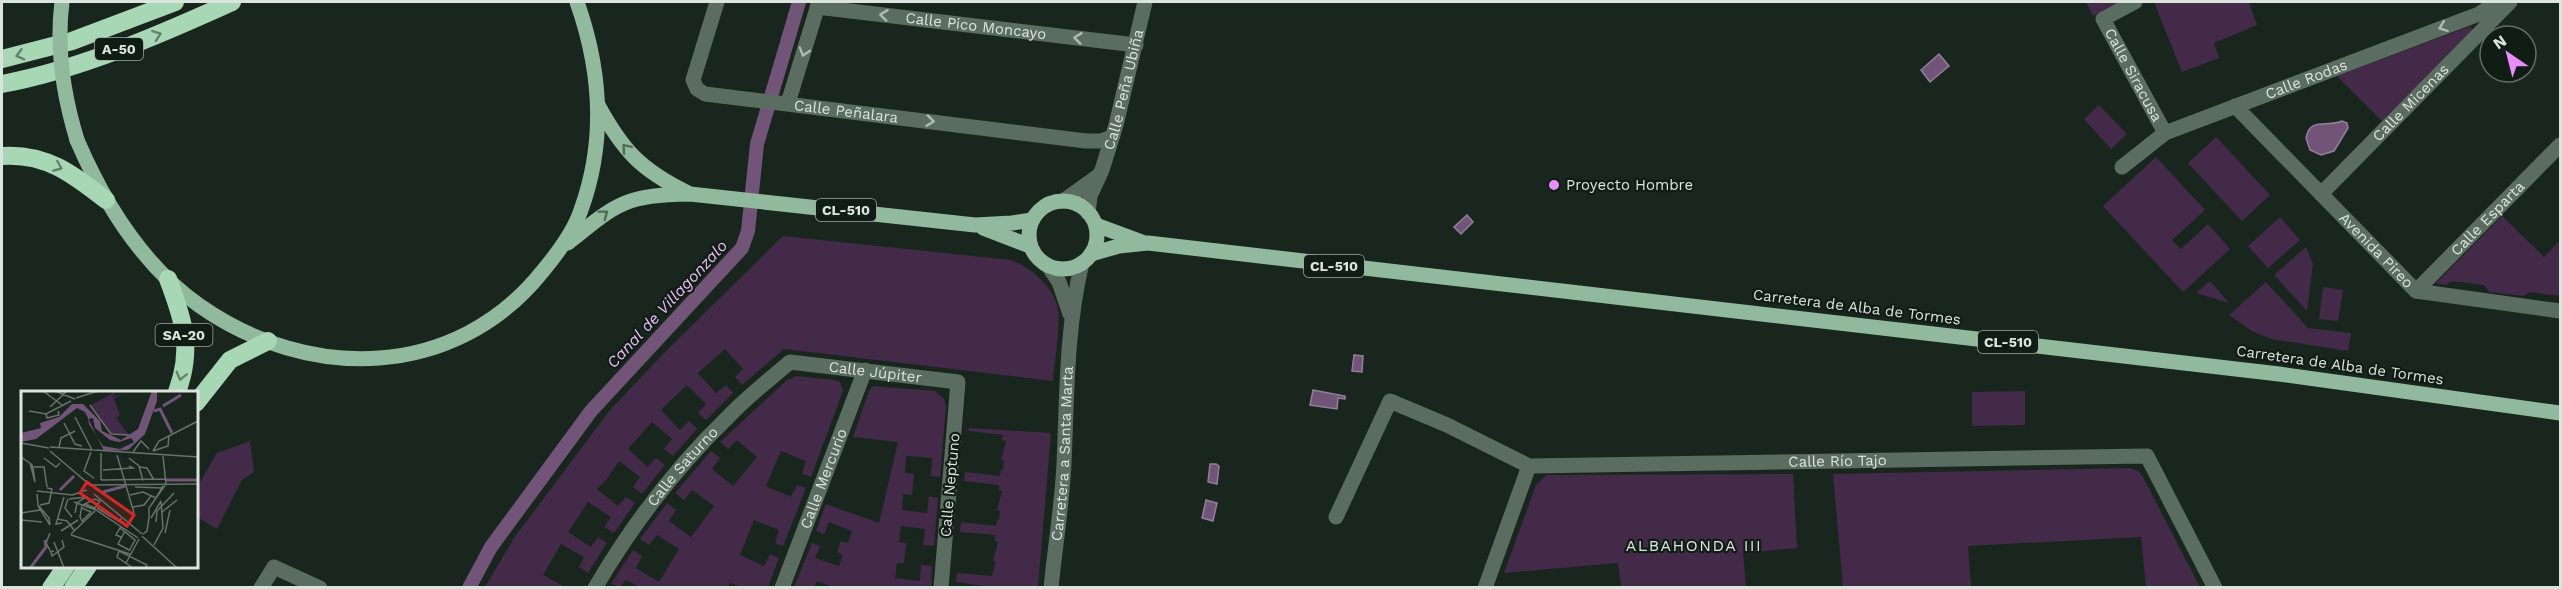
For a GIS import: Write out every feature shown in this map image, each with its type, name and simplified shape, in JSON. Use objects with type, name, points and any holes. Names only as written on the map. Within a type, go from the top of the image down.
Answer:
[{"type":"highway","name":"A-50","points":[[2,59],[72,41],[175,2]]},
{"type":"highway","name":"A-50","points":[[2,84],[83,62],[164,33],[232,2]]},
{"type":"highway","points":[[2,156],[13,155],[42,160],[72,173],[106,200]]},
{"type":"highway","name":"SA-20","points":[[168,279],[183,318],[186,351],[178,391]]},
{"type":"highway","name":"SA-20","points":[[198,400],[230,360],[268,341]]},
{"type":"highway","points":[[51,588],[65,568]]},
{"type":"highway","points":[[73,588],[87,568]]},
{"type":"main road","points":[[62,2],[60,58],[65,101],[77,140],[106,200],[145,254],[168,279],[199,305],[232,326],[306,354],[340,359],[398,357],[434,348],[472,332],[498,316],[525,293],[558,250],[580,213],[591,179],[597,148],[598,105],[595,66],[577,2]]},
{"type":"main road","name":"CL-510","points":[[598,105],[616,138],[634,159],[659,178],[690,194]]},
{"type":"main road","name":"CL-510","points":[[558,250],[609,209],[629,200],[651,195],[690,194],[975,225],[1012,223],[1032,219],[1045,206],[1063,201],[1077,204],[1092,219]]},
{"type":"main road","points":[[1030,246],[1028,238],[1032,219]]},
{"type":"main road","points":[[1086,258],[1097,238],[1092,219]]},
{"type":"main road","name":"Carretera de Alba de Tormes","points":[[1092,219],[1148,243]]},
{"type":"main road","name":"CL-510","points":[[975,225],[1030,246],[1036,256],[1049,267],[1068,269],[1086,258]]},
{"type":"main road","name":"Carretera de Alba de Tormes","points":[[1086,258],[1119,246],[1148,243],[2279,374],[2560,413]]},
{"type":"street","name":"Calle Peñalara","points":[[717,2],[693,80],[697,89],[705,94],[1086,141],[1101,141],[1112,137]]},
{"type":"street","name":"Calle Peña Ubiña","points":[[1092,219],[1090,196],[1112,137],[1145,2]]},
{"type":"street","name":"Calle Siracusa","points":[[2134,2],[2103,19],[2166,133]]},
{"type":"street","name":"Calle Micenas","points":[[2321,194],[2495,7],[2510,2]]},
{"type":"street","points":[[776,102],[818,4]]},
{"type":"street","name":"Calle Pico Moncayo","points":[[818,4],[1136,45]]},
{"type":"street","name":"Calle Rodas","points":[[2122,167],[2166,133],[2495,7]]},
{"type":"street","name":"Avenida Pireo","points":[[2235,106],[2416,291],[2560,311]]},
{"type":"street","points":[[1063,201],[1100,173],[1086,141]]},
{"type":"street","name":"Calle Esparta","points":[[2416,291],[2560,144]]},
{"type":"street","name":"Carretera a Santa Marta","points":[[1051,588],[1064,466],[1066,382],[1072,320],[1086,258]]},
{"type":"street","name":"Carretera a Santa Marta","points":[[1049,267],[1059,282],[1072,320]]},
{"type":"street","name":"Calle Júpiter","points":[[790,362],[958,382]]},
{"type":"street","name":"Calle Saturno","points":[[595,588],[624,541],[662,488],[728,416],[790,362]]},
{"type":"street","name":"Calle Mercurio","points":[[782,588],[865,370]]},
{"type":"street","name":"Calle Neptuno","points":[[941,588],[958,382]]},
{"type":"street","points":[[1336,518],[1390,401],[1447,425],[1529,466],[1485,588]]},
{"type":"street","name":"Calle Río Tajo","points":[[1529,466],[2147,456],[2215,588]]},
{"type":"street","points":[[261,588],[274,567],[320,588]]},
{"type":"shaded area","points":[[2086,2],[2119,2],[2093,16]]},
{"type":"shaded area","points":[[2154,2],[2249,2],[2257,25],[2214,43],[2219,58],[2182,72]]},
{"type":"shaded area","points":[[2471,26],[2472,30],[2382,121],[2337,76]]},
{"type":"shaded area","points":[[1939,54],[1949,66],[1930,82],[1921,70]]},
{"type":"shaded area","points":[[2099,105],[2127,134],[2111,149],[2084,119]]},
{"type":"shaded area","points":[[2342,121],[2347,123],[2348,128],[2334,151],[2321,155],[2310,150],[2306,138],[2311,127]]},
{"type":"shaded area","points":[[2216,137],[2270,195],[2242,221],[2188,163]]},
{"type":"shaded area","points":[[2156,157],[2205,210],[2172,240],[2181,249],[2208,224],[2230,249],[2183,292],[2103,206]]},
{"type":"shaded area","points":[[1467,215],[1473,222],[1461,234],[1454,227]]},
{"type":"shaded area","points":[[2502,216],[2544,257],[2560,240],[2560,296],[2529,292],[2524,296],[2489,292],[2484,285],[2452,281],[2446,285],[2436,283]]},
{"type":"shaded area","points":[[2280,217],[2300,240],[2268,268],[2248,246]]},
{"type":"shaded area","points":[[783,236],[1011,260],[1018,263],[1045,284],[1057,305],[1058,331],[1053,381],[784,349],[742,385],[735,377],[743,369],[725,349],[698,373],[716,393],[726,385],[733,393],[706,420],[698,413],[706,404],[687,385],[661,410],[680,430],[689,421],[697,429],[673,456],[664,449],[672,439],[652,422],[628,449],[648,467],[656,458],[665,465],[642,494],[633,487],[640,477],[619,461],[597,489],[618,506],[626,497],[635,503],[614,533],[604,527],[611,517],[588,502],[568,532],[591,547],[598,537],[607,543],[588,573],[579,567],[584,557],[561,544],[543,575],[565,587],[485,587],[514,538],[610,410],[666,351]]},
{"type":"shaded area","points":[[2306,247],[2313,264],[2307,311],[2274,275]]},
{"type":"shaded area","points":[[2210,281],[2229,303],[2196,293]]},
{"type":"shaded area","points":[[2266,282],[2308,328],[2351,333],[2348,351],[2271,339],[2252,331],[2229,315]]},
{"type":"shaded area","points":[[2323,287],[2343,290],[2338,321],[2319,319]]},
{"type":"shaded area","points":[[1354,355],[1363,356],[1362,372],[1352,371]]},
{"type":"shaded area","points":[[796,376],[835,380],[840,382],[843,391],[811,477],[802,474],[806,461],[781,451],[766,486],[791,497],[797,485],[806,488],[783,546],[775,543],[779,530],[754,520],[740,555],[764,566],[770,554],[779,558],[768,587],[742,587],[730,583],[728,587],[640,587],[626,580],[620,587],[611,584],[633,550],[642,556],[636,568],[659,582],[679,549],[657,535],[649,545],[640,539],[667,503],[676,510],[669,521],[691,537],[714,506],[692,490],[684,500],[675,493],[711,451],[720,458],[712,469],[733,486],[757,457],[737,440],[728,449],[720,442],[787,380]]},
{"type":"shaded area","points":[[873,386],[935,391],[944,399],[946,406],[940,477],[931,476],[932,458],[906,456],[905,473],[914,474],[912,495],[903,494],[902,510],[927,513],[929,496],[938,498],[934,546],[923,545],[925,529],[901,526],[899,542],[906,543],[904,563],[897,563],[895,578],[920,581],[921,565],[932,566],[931,587],[833,587],[817,581],[814,587],[794,587],[812,543],[820,546],[815,558],[839,566],[843,555],[837,552],[841,541],[848,543],[852,531],[829,522],[824,534],[816,531],[826,504],[879,523],[898,442],[853,437],[869,391]]},
{"type":"shaded area","points":[[1313,390],[1345,396],[1345,399],[1338,398],[1337,409],[1310,405]]},
{"type":"shaded area","points":[[2025,391],[2025,425],[1972,426],[1972,392]]},
{"type":"shaded area","points":[[969,428],[1051,433],[1038,587],[991,587],[956,582],[957,573],[992,576],[998,542],[995,541],[995,535],[960,532],[961,522],[996,526],[999,520],[1000,511],[997,510],[1002,491],[999,490],[999,485],[964,481],[965,472],[1000,476],[1003,470],[1004,461],[1001,460],[1006,441],[1002,440],[1003,435],[969,431]]},
{"type":"shaded area","points":[[250,441],[254,472],[242,480],[217,529],[198,518],[198,485],[217,453]]},
{"type":"shaded area","points":[[1210,464],[1219,466],[1217,484],[1208,482]]},
{"type":"shaded area","points":[[2130,468],[2138,471],[2143,477],[2200,587],[2146,587],[2141,537],[1968,546],[1971,587],[1843,587],[1833,474]]},
{"type":"shaded area","points":[[1793,474],[1797,548],[1743,553],[1746,587],[1621,587],[1618,563],[1504,573],[1536,485],[1547,475]]},
{"type":"shaded area","points":[[1206,500],[1217,503],[1213,521],[1202,518]]},
{"type":"waterway","name":"Canal de Villagonzalo","points":[[469,588],[491,547],[591,411],[742,248],[748,231],[757,144],[799,2]]},
{"type":"place","name":"Proyecto Hombre","points":[[1554,185]]},
{"type":"district","name":"ALBAHONDA III","points":[[1694,545]]}]
